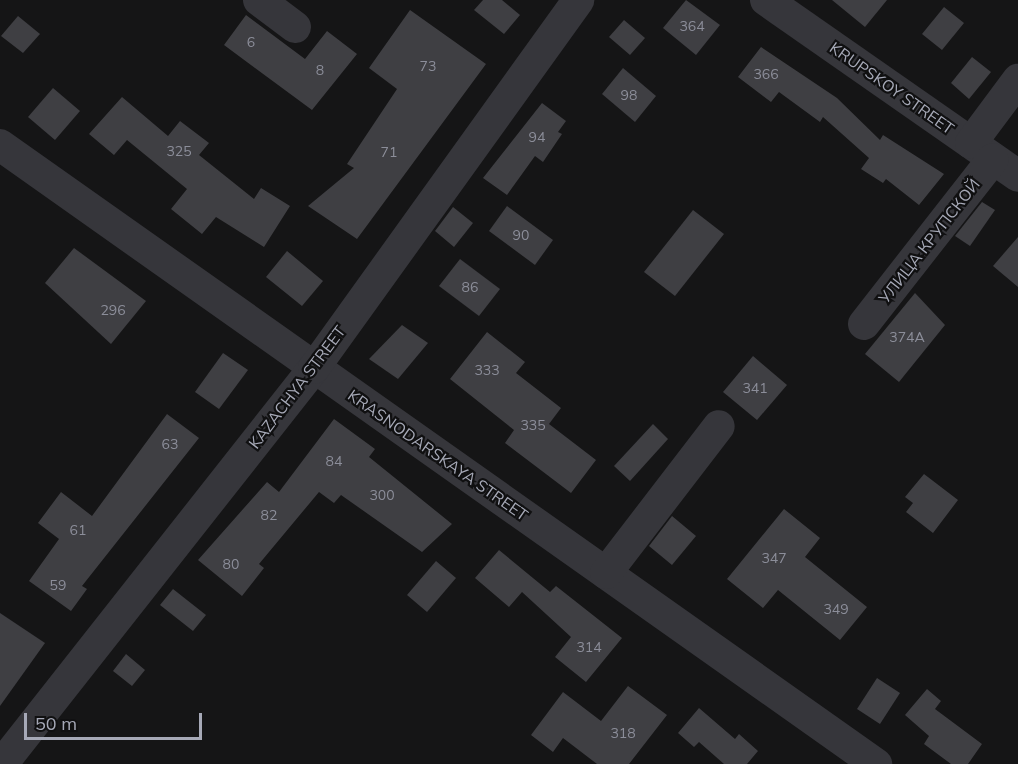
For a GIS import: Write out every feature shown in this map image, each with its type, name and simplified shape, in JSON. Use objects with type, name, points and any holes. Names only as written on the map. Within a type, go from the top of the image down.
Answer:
[{"type":"street","points":[[258,0],[295,27]]},
{"type":"street","name":"KAZACHYA STREET","points":[[2,764],[314,368],[578,0]]},
{"type":"street","name":"KRUPSKOY STREET","points":[[766,0],[994,160]]},
{"type":"street","name":"УЛИЦА КРУПСКОЙ","points":[[864,324],[994,160],[1018,80]]},
{"type":"street","name":"KRASNODARSKAYA STREET","points":[[0,146],[876,764]]},
{"type":"street","points":[[606,573],[720,426]]},
{"type":"building","points":[[483,0],[502,0],[520,15],[504,34],[474,10]]},
{"type":"building","points":[[686,0],[720,25],[696,55],[663,28]]},
{"type":"building","points":[[832,0],[887,0],[865,27]]},
{"type":"building","points":[[944,7],[964,23],[942,50],[922,34]]},
{"type":"building","points":[[410,10],[486,64],[357,239],[308,206],[354,168],[347,164],[397,89],[369,68]]},
{"type":"building","points":[[246,15],[305,59],[327,31],[357,54],[312,110],[224,45]]},
{"type":"building","points":[[18,16],[40,34],[23,53],[1,36]]},
{"type":"building","points":[[624,20],[645,38],[630,55],[609,37]]},
{"type":"building","points":[[761,47],[837,98],[880,140],[883,135],[944,174],[919,205],[886,179],[883,183],[861,169],[869,158],[823,117],[820,122],[779,92],[771,102],[738,77]]},
{"type":"building","points":[[972,57],[991,72],[969,99],[951,83]]},
{"type":"building","points":[[623,68],[656,96],[635,122],[602,94]]},
{"type":"building","points":[[53,88],[80,111],[55,140],[28,117]]},
{"type":"building","points":[[122,97],[168,136],[180,121],[209,143],[199,155],[254,199],[261,188],[290,206],[264,247],[216,217],[202,234],[171,209],[187,189],[127,140],[114,155],[89,134]]},
{"type":"building","points":[[542,103],[566,121],[558,132],[562,134],[543,162],[535,156],[507,195],[483,178]]},
{"type":"building","points":[[982,202],[995,210],[970,246],[955,236]]},
{"type":"building","points":[[507,206],[553,240],[535,265],[489,231]]},
{"type":"building","points":[[453,207],[473,223],[454,247],[435,231]]},
{"type":"building","points":[[693,210],[724,234],[675,296],[644,272]]},
{"type":"building","points":[[1018,237],[1018,287],[993,266]]},
{"type":"building","points":[[74,248],[146,301],[111,344],[45,283]]},
{"type":"building","points":[[287,251],[323,281],[302,306],[266,277]]},
{"type":"building","points":[[460,259],[500,289],[479,316],[439,286]]},
{"type":"building","points":[[915,293],[945,325],[899,382],[865,354]]},
{"type":"building","points":[[402,325],[428,343],[398,379],[369,359]]},
{"type":"building","points":[[487,332],[525,362],[516,373],[561,408],[549,424],[596,460],[571,493],[505,443],[514,430],[450,379]]},
{"type":"building","points":[[223,353],[248,370],[219,409],[195,392]]},
{"type":"building","points":[[753,356],[787,385],[757,420],[723,392]]},
{"type":"building","points":[[167,414],[199,438],[82,586],[87,589],[71,611],[29,581],[59,539],[38,523],[61,492],[92,516]]},
{"type":"building","points":[[334,419],[375,449],[369,457],[452,524],[422,552],[341,495],[334,503],[319,492],[259,564],[264,568],[242,596],[198,560],[267,482],[279,492]]},
{"type":"building","points":[[653,424],[668,439],[630,481],[614,466]]},
{"type":"building","points":[[924,474],[958,500],[933,533],[906,512],[913,503],[905,497]]},
{"type":"building","points":[[784,509],[820,538],[805,557],[867,607],[840,640],[778,590],[763,608],[727,579]]},
{"type":"building","points":[[672,516],[696,536],[672,565],[649,546]]},
{"type":"building","points":[[499,550],[550,592],[556,586],[622,638],[586,682],[555,657],[571,637],[522,592],[509,607],[475,578]]},
{"type":"building","points":[[436,561],[456,578],[427,612],[407,595]]},
{"type":"building","points":[[173,589],[206,615],[193,631],[160,605]]},
{"type":"building","points":[[0,613],[45,643],[0,706]]},
{"type":"building","points":[[126,654],[145,670],[132,686],[113,671]]},
{"type":"building","points":[[877,678],[900,693],[880,724],[857,709]]},
{"type":"building","points":[[628,686],[667,715],[629,764],[597,764],[563,738],[553,752],[531,735],[563,692],[601,721]]},
{"type":"building","points":[[927,689],[941,701],[935,709],[982,744],[968,764],[951,764],[924,744],[929,736],[905,715]]},
{"type":"building","points":[[699,708],[735,739],[739,734],[758,751],[747,764],[724,764],[699,742],[694,747],[678,733]]}]
